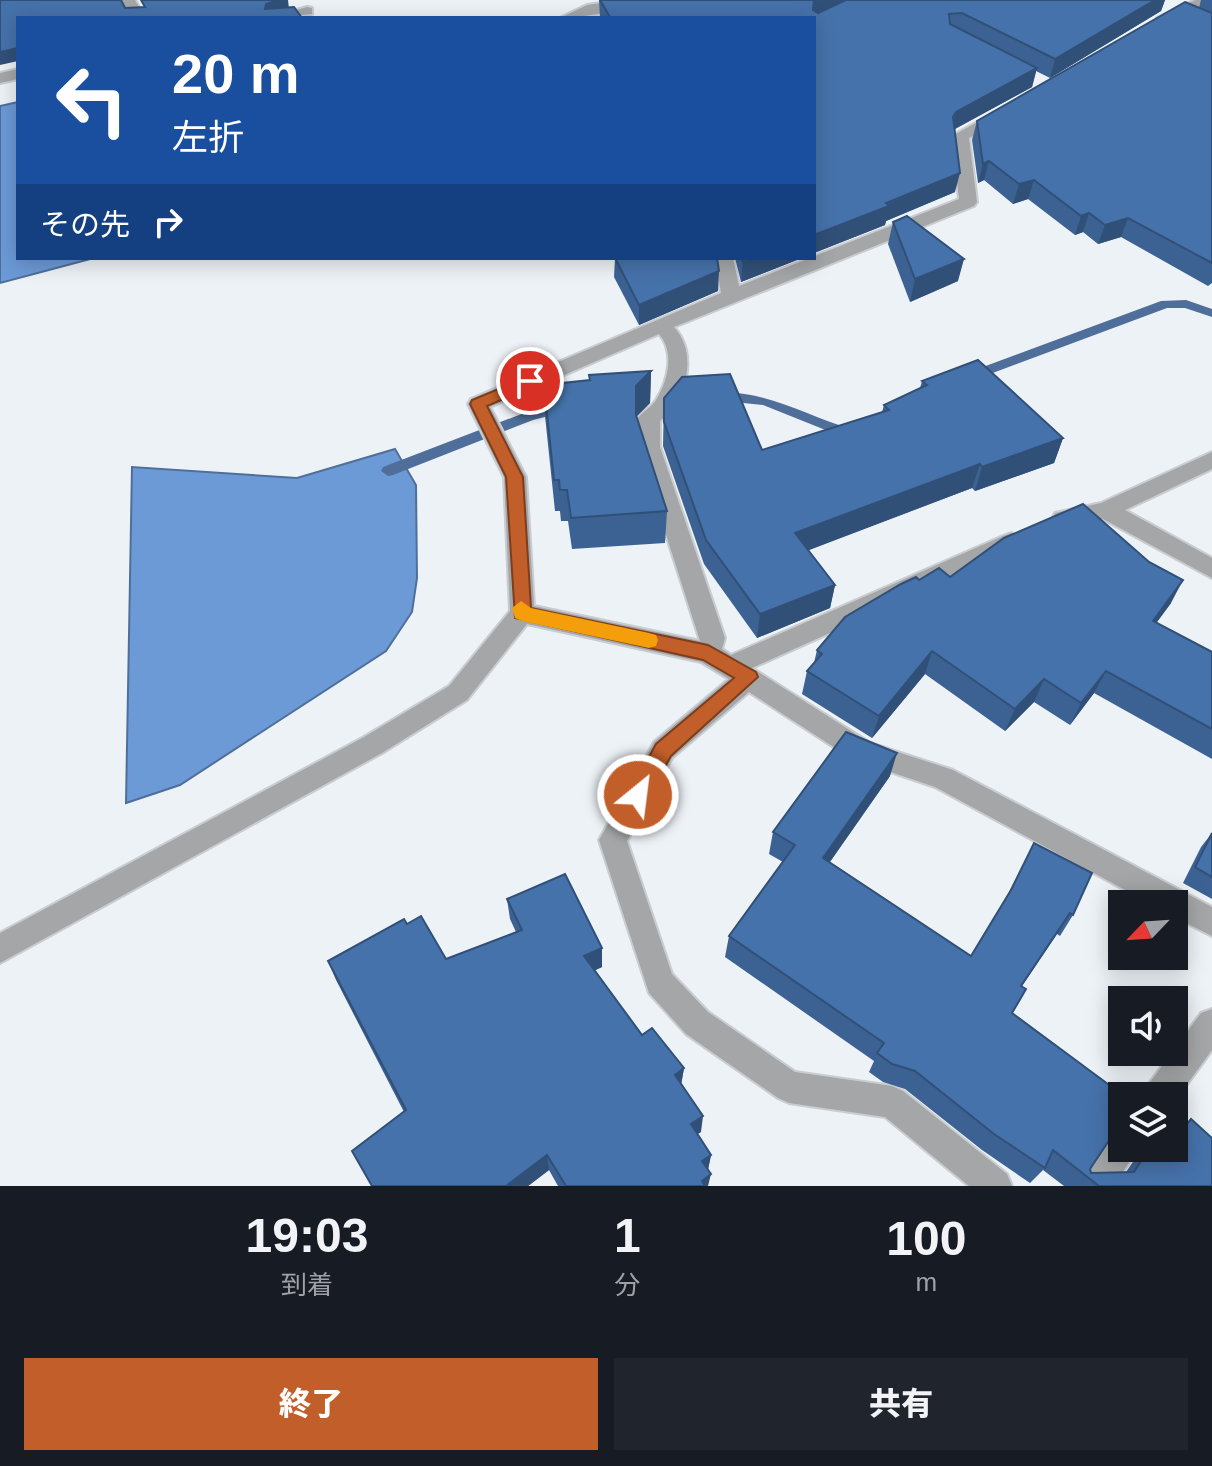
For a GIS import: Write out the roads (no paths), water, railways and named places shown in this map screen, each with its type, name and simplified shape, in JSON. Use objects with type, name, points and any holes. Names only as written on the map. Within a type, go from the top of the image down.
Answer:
[{"type":"street","points":[[1158,0],[1200,23]]},
{"type":"street","points":[[1152,26],[1177,11],[1208,0]]},
{"type":"street","points":[[572,16],[592,8],[643,4]]},
{"type":"street","points":[[284,16],[306,10]]},
{"type":"street","points":[[0,949],[373,745],[458,693],[522,613],[515,477],[478,404],[731,296],[968,202],[960,136],[1012,108]]},
{"type":"street","points":[[724,260],[731,296]]},
{"type":"street","points":[[662,326],[674,339],[680,360],[665,406],[649,418],[649,447],[713,638],[729,665]]},
{"type":"street","points":[[995,1186],[892,1102],[789,1087],[697,1023],[660,983],[613,840],[663,750],[729,665],[1065,518],[1106,510],[1212,460]]},
{"type":"street","points":[[1106,510],[1212,569]]},
{"type":"street","points":[[522,613],[729,665],[861,751],[943,778],[1212,922]]},
{"type":"street","points":[[1169,1082],[1212,1024]]},
{"type":"street","points":[[1094,1186],[1111,1162]]},
{"type":"water","points":[[16,102],[16,260],[86,260],[0,283],[0,106]]},
{"type":"water","points":[[395,449],[416,485],[417,578],[412,612],[386,651],[180,785],[126,803],[132,467],[297,478]]},
{"type":"waterway","points":[[969,377],[1166,304],[1186,304],[1212,313]]},
{"type":"waterway","points":[[718,397],[742,397],[765,402],[847,432]]},
{"type":"waterway","points":[[388,471],[529,416],[567,407]]}]
